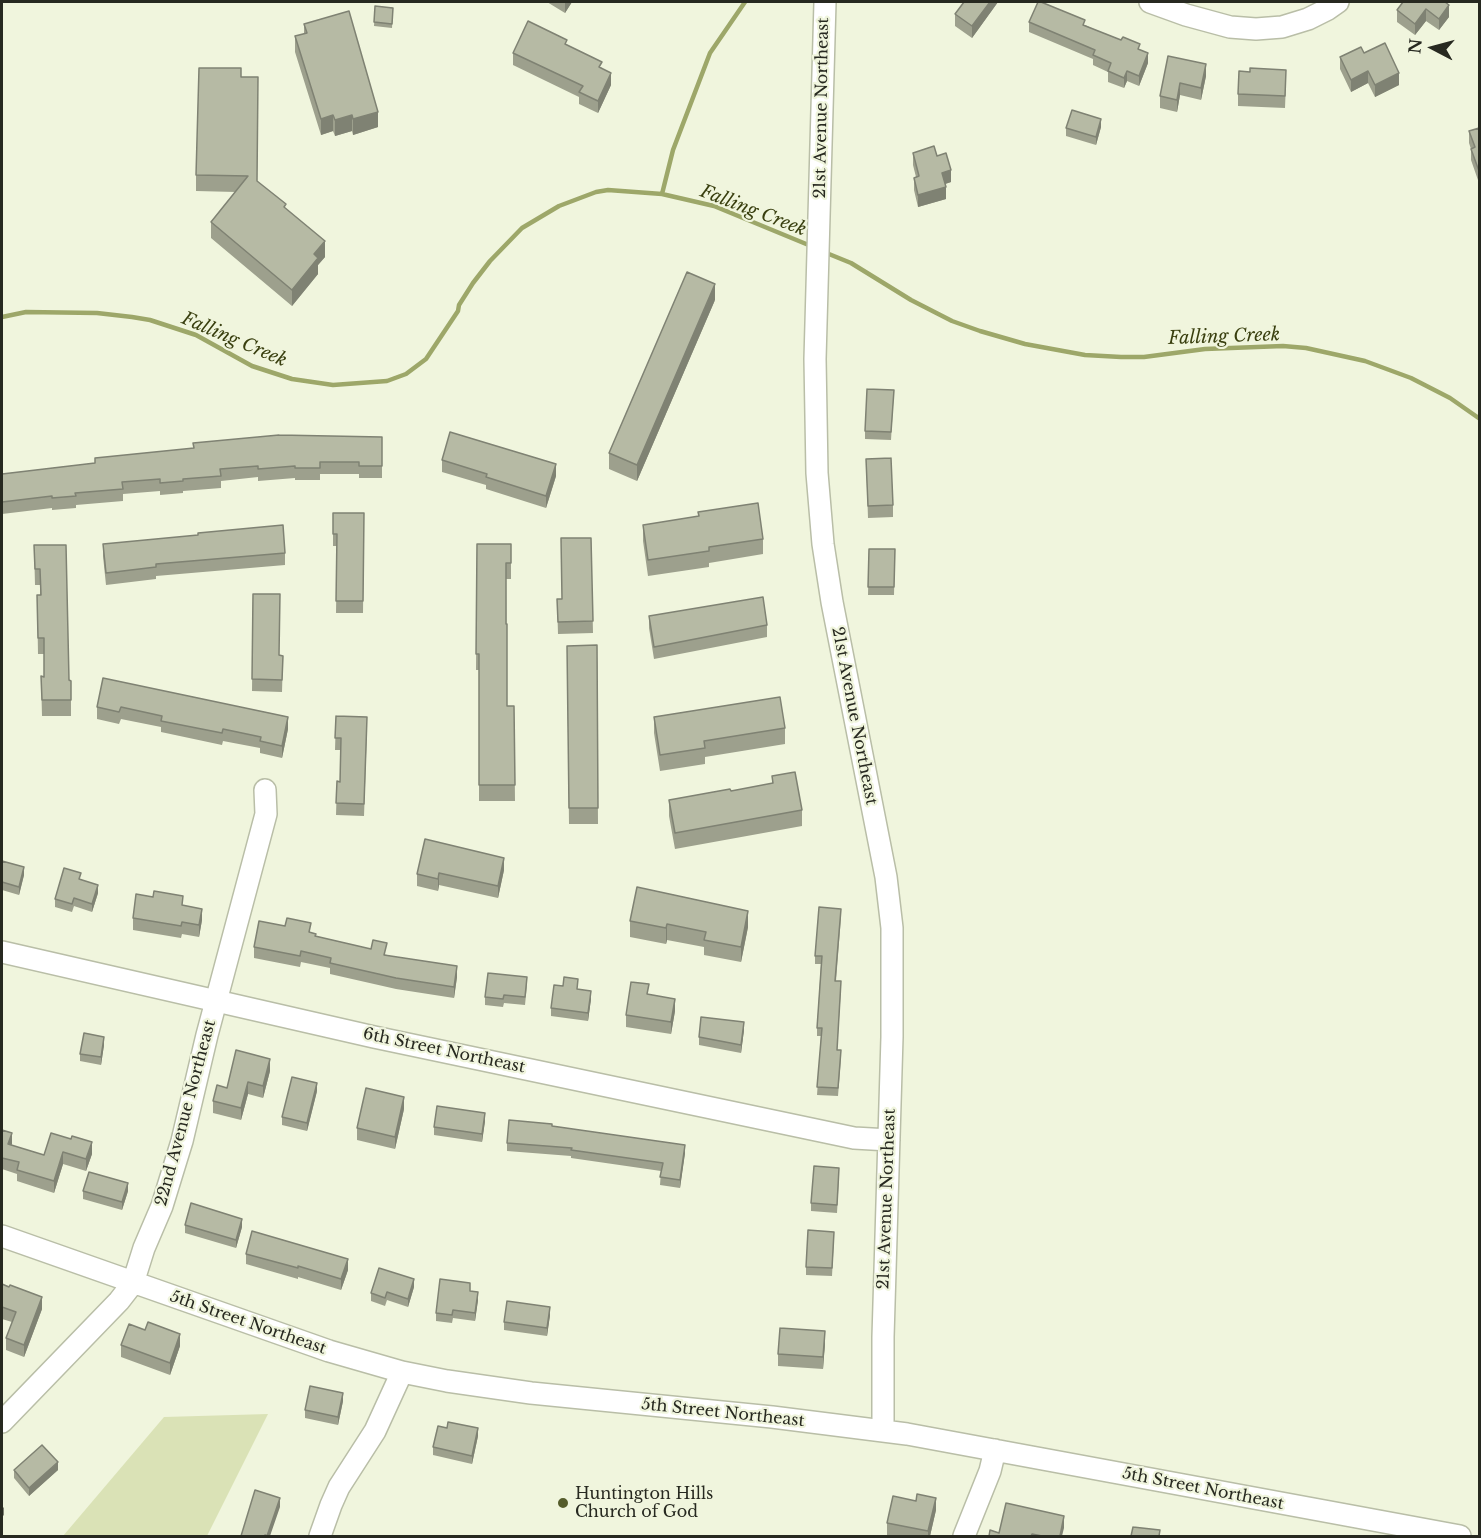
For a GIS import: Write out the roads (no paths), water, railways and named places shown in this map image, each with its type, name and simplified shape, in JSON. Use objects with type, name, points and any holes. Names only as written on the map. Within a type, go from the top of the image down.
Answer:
[{"type":"street","name":"21st Avenue Northeast","points":[[825,2],[815,359],[817,473],[823,544],[832,602],[886,877],[891,918],[893,983],[883,1431]]},
{"type":"street","points":[[1150,2],[1230,27],[1256,29],[1282,27],[1308,19],[1338,2]]},
{"type":"street","name":"22nd Avenue Northeast","points":[[2,1422],[119,1301],[133,1283],[174,1169],[266,814],[265,790]]},
{"type":"street","name":"6th Street Northeast","points":[[2,952],[386,1039],[854,1138],[889,1140]]},
{"type":"street","name":"5th Street Northeast","points":[[2,1236],[329,1351],[402,1372],[531,1393],[772,1417],[883,1431],[1458,1536]]},
{"type":"street","points":[[320,1536],[331,1505],[375,1431],[402,1372]]},
{"type":"street","points":[[964,1536],[990,1471],[995,1450]]},
{"type":"waterway","points":[[662,194],[673,150],[710,53],[745,2]]},
{"type":"waterway","name":"Falling Creek","points":[[2,317],[26,312],[97,313],[132,317],[150,320],[196,335],[252,366],[292,379],[333,385],[387,381],[406,374],[426,359],[458,311],[459,305],[473,283],[490,261],[522,228],[559,206],[596,192],[608,190],[662,194],[714,206],[811,246]]},
{"type":"waterway","name":"Falling Creek","points":[[824,252],[851,263],[911,300],[952,321],[1025,344],[1085,355],[1121,357],[1144,357],[1205,349],[1283,346],[1306,348],[1365,361],[1411,378],[1450,398],[1480,419]]},
{"type":"place","name":"Huntington Hills Church of God","points":[[563,1503]]}]
